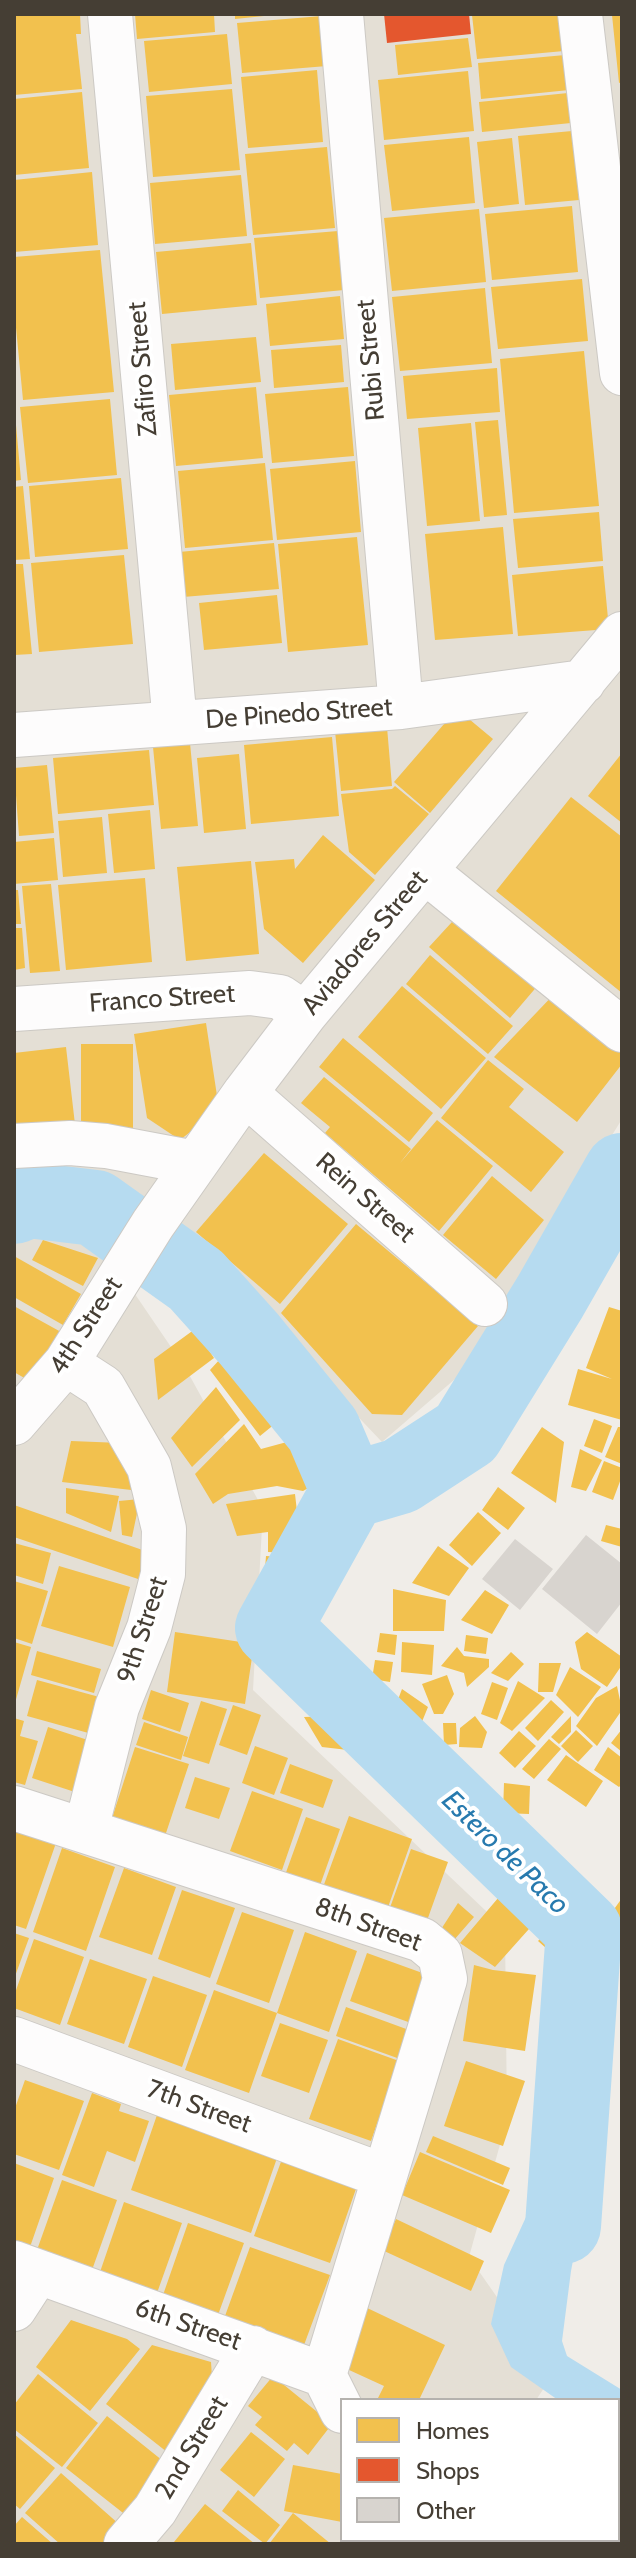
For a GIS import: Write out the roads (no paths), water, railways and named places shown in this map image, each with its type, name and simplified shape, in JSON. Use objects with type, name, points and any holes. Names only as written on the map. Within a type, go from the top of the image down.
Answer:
[{"type":"street","name":"Zafiro Street","points":[[110,14],[175,723]]},
{"type":"street","name":"Rubi Street","points":[[341,14],[401,707]]},
{"type":"street","points":[[580,14],[622,373]]},
{"type":"street","name":"Aviadores Street","points":[[125,1266],[245,1093],[305,1014],[621,638]]},
{"type":"street","name":"De Pinedo Street","points":[[14,735],[401,707],[583,682]]},
{"type":"street","points":[[425,871],[622,1030]]},
{"type":"street","name":"Franco Street","points":[[14,1009],[250,993],[280,997],[305,1014]]},
{"type":"street","name":"Rein Street","points":[[245,1093],[485,1304]]},
{"type":"street","points":[[14,1146],[70,1143],[106,1146],[196,1163]]},
{"type":"street","name":"4th Street","points":[[14,1423],[66,1363],[125,1266]]},
{"type":"street","name":"9th Street","points":[[66,1363],[103,1387],[149,1467],[164,1529],[163,1574],[149,1628],[117,1707],[86,1829]]},
{"type":"street","name":"8th Street","points":[[14,1808],[422,1940],[440,1955],[445,1979],[384,2176],[333,2393]]},
{"type":"street","name":"7th Street","points":[[14,2039],[384,2176]]},
{"type":"street","points":[[14,2309],[26,2268]]},
{"type":"street","name":"6th Street","points":[[26,2268],[253,2348],[333,2393]]},
{"type":"street","name":"2nd Street","points":[[126,2544],[155,2510],[253,2348]]},
{"type":"water","points":[[570,2121],[583,2208],[562,2341],[567,2356],[622,2390],[622,2443],[620,2398],[555,2398],[511,2367],[491,2324],[504,2265]]},
{"type":"waterway","points":[[349,1491],[400,1476],[466,1433],[550,1297],[622,1171]]},
{"type":"waterway","points":[[14,1206],[29,1200],[95,1208],[196,1280],[323,1430],[349,1491]]},
{"type":"waterway","name":"Estero de Paco","points":[[349,1491],[273,1628],[584,1930],[563,2226]]}]
